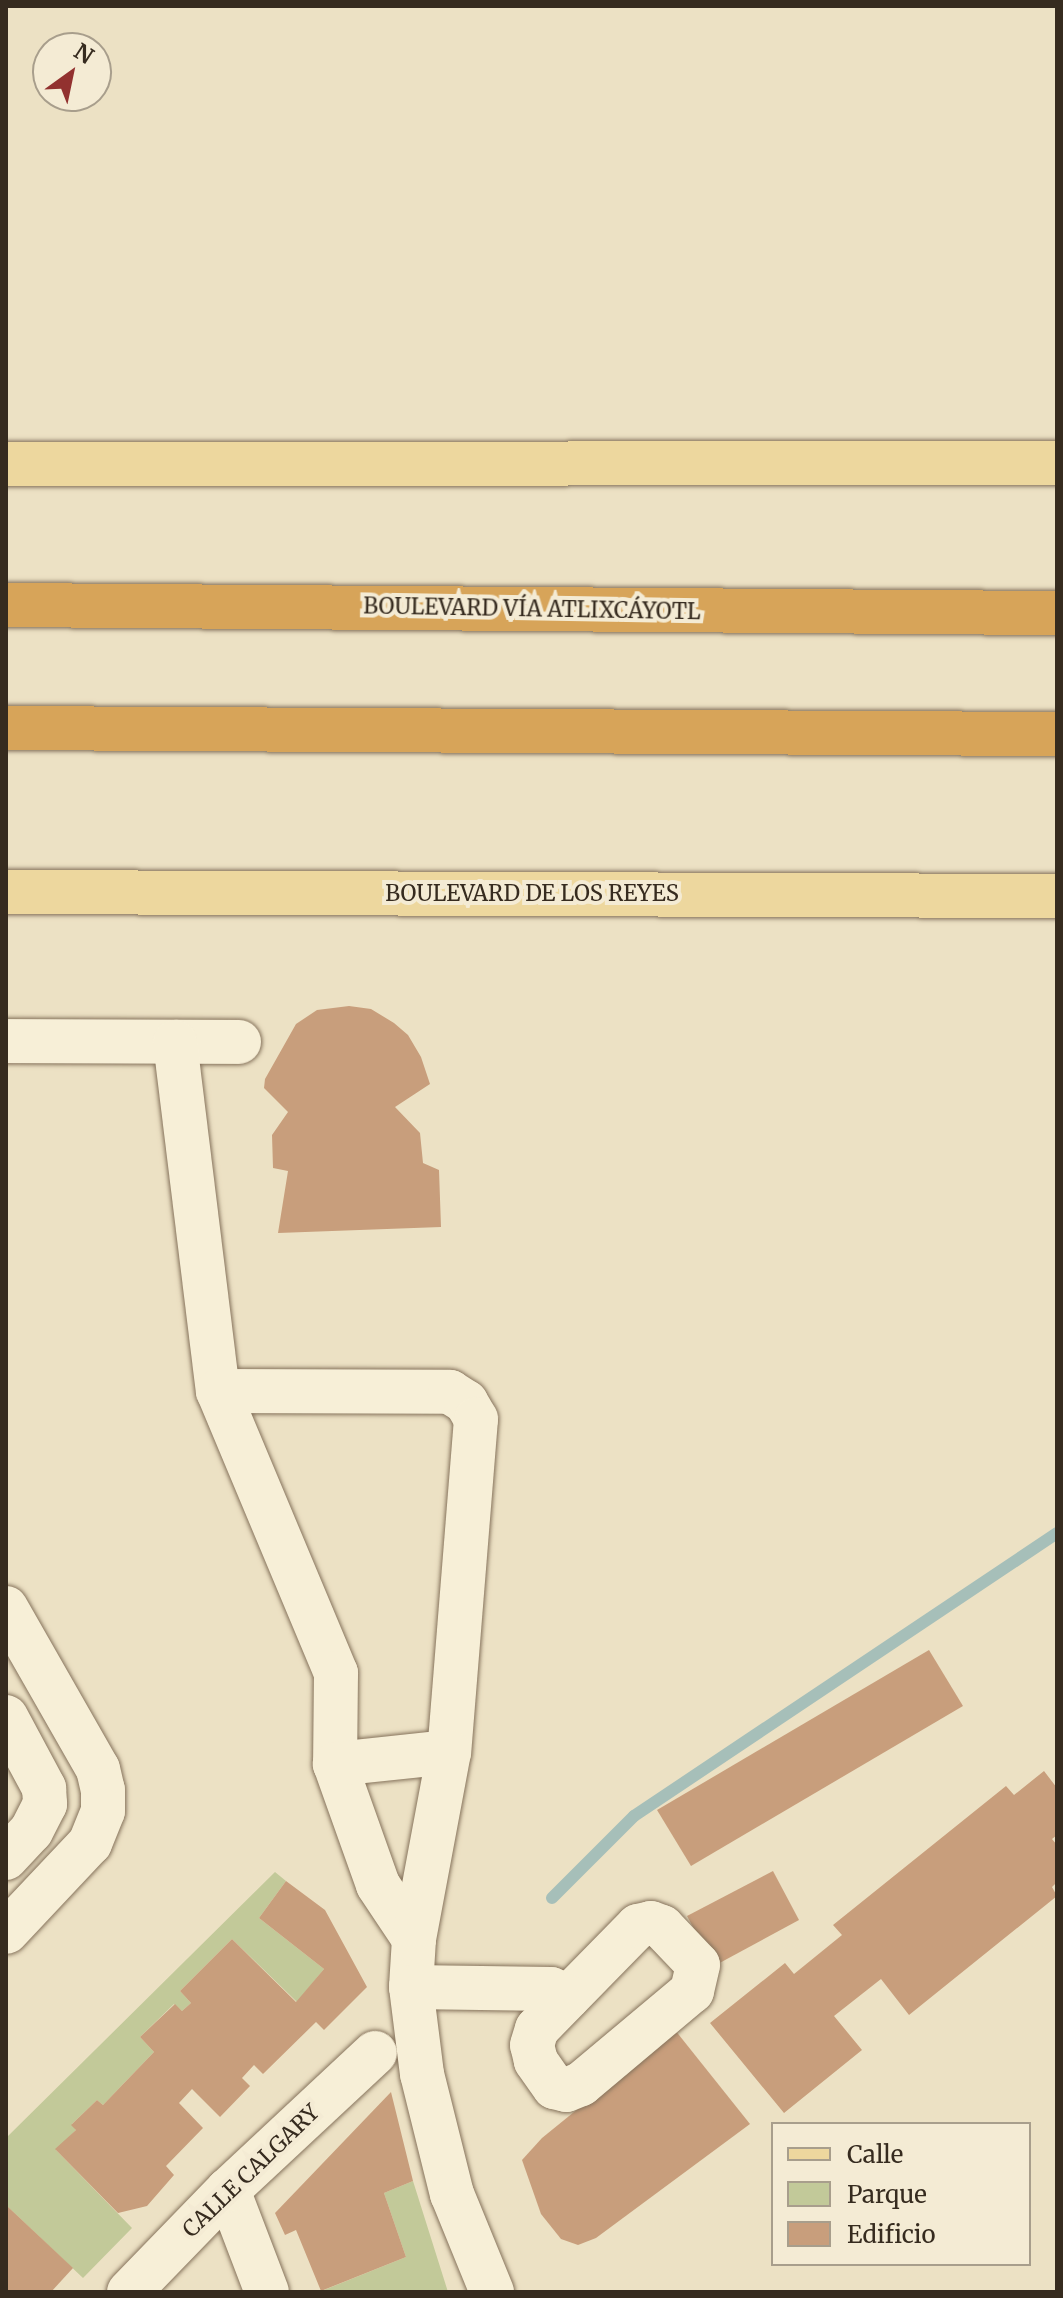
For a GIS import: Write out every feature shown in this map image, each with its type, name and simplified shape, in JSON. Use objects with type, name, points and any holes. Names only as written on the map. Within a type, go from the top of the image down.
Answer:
[{"type":"highway","name":"BOULEVARD VÍA ATLIXCÁYOTL","points":[[6,605],[1057,613]]},
{"type":"highway","points":[[6,728],[1057,734]]},
{"type":"main road","points":[[6,464],[1057,463]]},
{"type":"main road","name":"BOULEVARD DE LOS REYES","points":[[6,892],[1057,896]]},
{"type":"street","points":[[6,1041],[239,1042]]},
{"type":"street","points":[[175,1042],[218,1391],[336,1673],[335,1764],[378,1885],[414,1939]]},
{"type":"street","points":[[218,1391],[450,1392],[466,1402],[476,1419],[449,1752],[414,1939],[411,1987],[422,2074],[452,2194],[492,2292]]},
{"type":"street","points":[[6,1608],[98,1769],[103,1801],[90,1843],[6,1932]]},
{"type":"street","points":[[6,1717],[44,1788],[45,1804],[31,1831],[6,1858]]},
{"type":"street","points":[[335,1764],[449,1752]]},
{"type":"street","points":[[411,1987],[551,1989],[568,1997]]},
{"type":"street","name":"CALLE CALGARY","points":[[129,2292],[228,2190],[375,2053]]},
{"type":"street","points":[[228,2190],[267,2292]]},
{"type":"green space","points":[[275,1872],[286,1881],[259,1918],[324,1969],[297,2002],[232,1939],[180,1991],[191,2003],[182,2011],[174,2004],[140,2037],[154,2052],[103,2105],[97,2100],[72,2124],[76,2130],[56,2150],[132,2228],[83,2278],[6,2205],[6,2138]]},
{"type":"green space","points":[[413,2181],[448,2292],[319,2292],[406,2257],[384,2193]]},
{"type":"building","points":[[349,1006],[371,1009],[394,1023],[408,1035],[421,1057],[430,1084],[395,1107],[420,1133],[423,1163],[439,1170],[441,1227],[278,1233],[288,1171],[273,1168],[272,1135],[288,1112],[264,1088],[265,1079],[296,1024],[317,1010]]},
{"type":"building","points":[[929,1650],[963,1706],[691,1866],[657,1810]]},
{"type":"building","points":[[1044,1771],[1057,1788],[1057,1835],[1052,1839],[1057,1845],[1057,1882],[1052,1887],[1057,1896],[909,2015],[881,1979],[834,2016],[862,2050],[784,2113],[710,2023],[785,1963],[794,1974],[842,1935],[833,1925],[1006,1786],[1014,1795]]},
{"type":"building","points":[[773,1871],[799,1920],[714,1966],[687,1916]]},
{"type":"building","points":[[286,1881],[325,1910],[367,1987],[324,2030],[316,2022],[263,2074],[254,2065],[242,2078],[250,2086],[220,2117],[192,2089],[179,2103],[203,2128],[166,2166],[174,2175],[147,2206],[118,2213],[55,2149],[76,2130],[71,2125],[97,2100],[103,2105],[154,2052],[140,2037],[175,2004],[182,2011],[191,2003],[180,1991],[232,1939],[296,2002],[324,1969],[259,1918]]},
{"type":"building","points":[[675,2030],[750,2124],[596,2238],[578,2245],[561,2239],[541,2214],[522,2160],[542,2138]]},
{"type":"building","points":[[391,2092],[413,2181],[384,2193],[406,2257],[321,2291],[296,2230],[285,2235],[275,2213]]},
{"type":"building","points":[[6,2205],[73,2268],[51,2292],[6,2292]]},
{"type":"waterway","points":[[552,1898],[634,1816],[1057,1533]]}]
